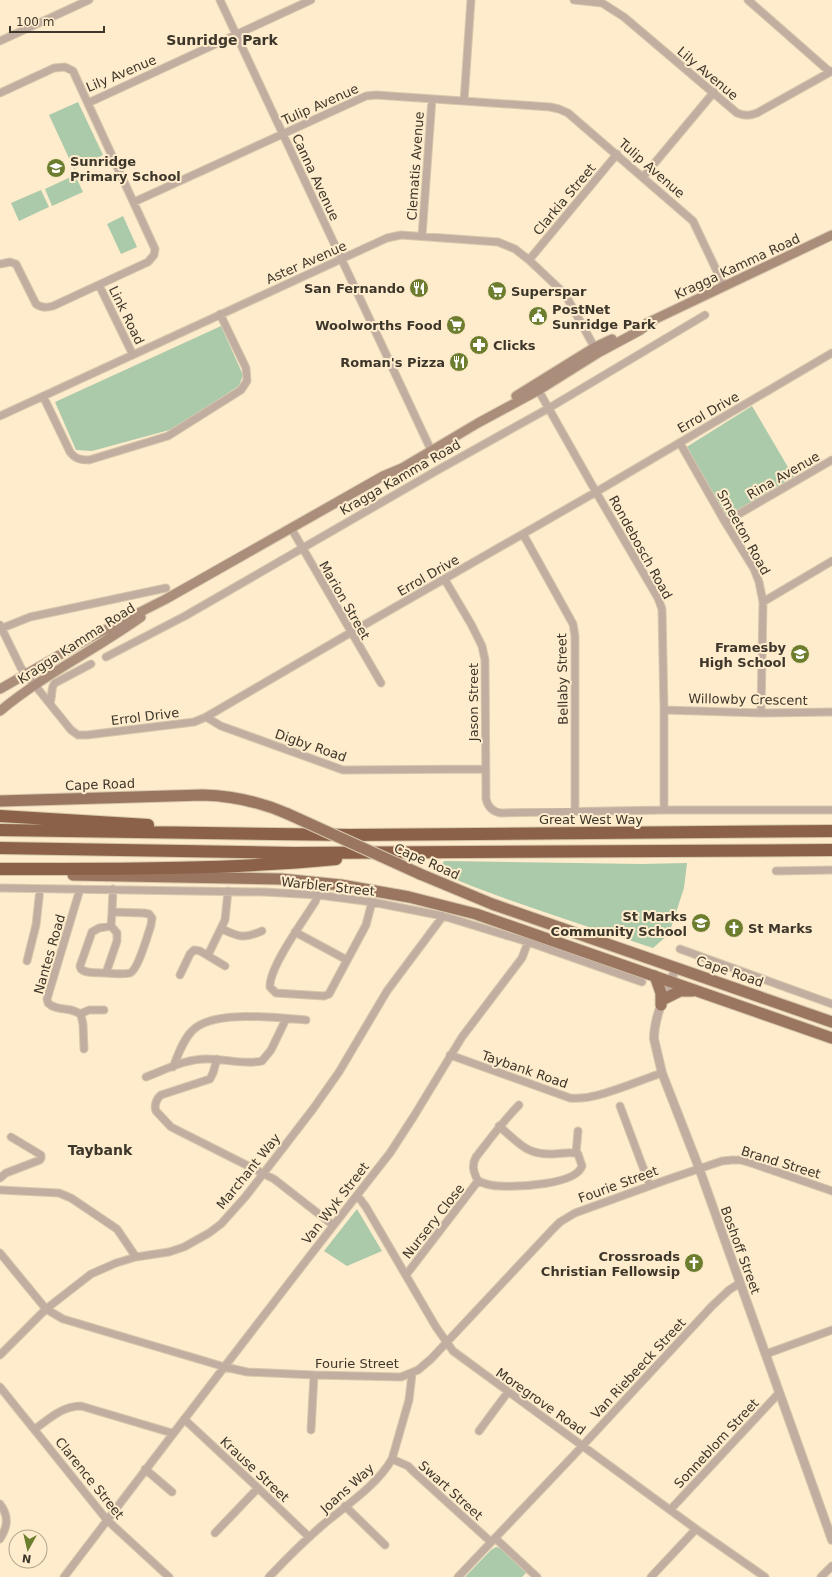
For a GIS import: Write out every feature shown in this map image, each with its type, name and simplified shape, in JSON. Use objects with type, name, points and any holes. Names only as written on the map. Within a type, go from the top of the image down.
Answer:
[{"type":"highway","points":[[0,816],[350,835]]},
{"type":"highway","points":[[0,830],[350,835]]},
{"type":"highway","name":"Great West Way","points":[[350,835],[832,831]]},
{"type":"highway","points":[[0,848],[294,852],[832,850]]},
{"type":"highway","points":[[0,869],[233,867],[280,865],[409,852]]},
{"type":"main road","name":"Kragga Kamma Road","points":[[0,689],[89,638],[166,599],[383,476],[637,327],[653,321],[832,235]]},
{"type":"main road","name":"Kragga Kamma Road","points":[[0,712],[35,684],[121,631],[166,599]]},
{"type":"main road","name":"Cape Road","points":[[0,801],[203,795],[247,800],[288,814],[420,874],[492,904],[832,1022]]},
{"type":"main road","points":[[0,873],[264,878],[307,881],[409,897],[468,912],[832,1038]]},
{"type":"main road","points":[[655,976],[663,1002],[680,991],[699,991]]},
{"type":"street","points":[[0,41],[89,0]]},
{"type":"street","name":"Canna Avenue","points":[[220,0],[430,448]]},
{"type":"street","name":"Lily Avenue","points":[[0,94],[54,68],[65,67],[69,68],[76,76],[88,103],[311,0]]},
{"type":"street","points":[[464,101],[471,0]]},
{"type":"street","name":"Lily Avenue","points":[[574,0],[602,3],[610,7],[714,92],[737,113],[743,116],[749,116],[831,71]]},
{"type":"street","points":[[748,0],[831,71]]},
{"type":"street","points":[[643,177],[714,92]]},
{"type":"street","name":"Tulip Avenue","points":[[134,202],[366,96],[376,94],[559,109],[568,114],[617,154],[693,220],[724,286]]},
{"type":"street","name":"Clematis Avenue","points":[[422,236],[432,99]]},
{"type":"street","points":[[0,264],[10,262],[16,264],[36,304],[43,308],[53,306],[148,262],[154,255],[154,245],[88,103]]},
{"type":"street","name":"Clarkia Street","points":[[529,260],[617,154]]},
{"type":"street","name":"Aster Avenue","points":[[0,416],[220,314],[394,236],[408,234],[498,242],[515,249],[565,294],[596,350]]},
{"type":"street","name":"Link Road","points":[[99,285],[132,355]]},
{"type":"street","points":[[43,396],[70,452],[80,460],[89,460],[168,436],[241,390],[247,381],[246,368],[220,314]]},
{"type":"street","name":"Kragga Kamma Road","points":[[106,657],[185,616],[301,548],[549,408],[705,315]]},
{"type":"street","name":"Errol Drive","points":[[0,627],[21,668],[70,730],[78,735],[194,722],[206,717],[350,633],[445,580],[832,353]]},
{"type":"street","name":"Rondebosch Road","points":[[537,387],[658,598],[662,609],[664,810]]},
{"type":"street","name":"Smeeton Road","points":[[680,443],[725,522],[754,569],[759,582],[763,602],[761,713]]},
{"type":"street","name":"Rina Avenue","points":[[725,522],[832,460]]},
{"type":"street","name":"Marion Street","points":[[290,528],[350,633],[381,683]]},
{"type":"street","name":"Bellaby Street","points":[[523,534],[573,624],[575,636],[575,812]]},
{"type":"street","points":[[763,602],[832,561]]},
{"type":"street","name":"Jason Street","points":[[445,580],[471,624],[484,654],[486,799],[490,808]]},
{"type":"street","name":"Kragga Kamma Road","points":[[0,627],[43,614],[166,588]]},
{"type":"street","points":[[50,703],[52,699],[52,688],[55,683],[90,664]]},
{"type":"street","name":"Willowby Crescent","points":[[664,710],[761,713],[832,712]]},
{"type":"street","name":"Digby Road","points":[[206,717],[222,726],[343,770],[485,769]]},
{"type":"street","name":"Great West Way","points":[[490,808],[501,813],[664,810],[832,810]]},
{"type":"street","points":[[776,871],[832,870]]},
{"type":"street","name":"Warbler Street","points":[[0,888],[264,892],[318,895],[372,902],[443,916],[528,942],[642,982]]},
{"type":"street","points":[[27,961],[36,925],[40,889]]},
{"type":"street","name":"Nantes Road","points":[[80,889],[47,1001],[51,1006],[73,1010],[80,1014]]},
{"type":"street","points":[[111,926],[113,890]]},
{"type":"street","points":[[208,955],[222,929],[227,912],[228,891]]},
{"type":"street","points":[[318,895],[282,955],[271,979],[270,987],[273,992],[327,996],[331,992],[368,921],[372,902]]},
{"type":"street","points":[[106,973],[118,936],[116,929],[111,926],[99,928],[92,932],[80,969],[85,972],[106,973],[130,973],[134,970],[153,921],[151,916],[144,913],[112,912]]},
{"type":"street","name":"Marchant Way","points":[[0,1355],[46,1309],[91,1274],[110,1265],[136,1257],[168,1252],[184,1247],[209,1233],[221,1224],[232,1213],[264,1173],[339,1072],[387,991],[443,916]]},
{"type":"street","points":[[222,929],[240,937],[252,936],[262,931]]},
{"type":"street","points":[[296,932],[347,960]]},
{"type":"street","name":"Van Wyk Street","points":[[64,1577],[172,1433],[225,1367],[406,1130],[450,1055],[522,958],[528,942]]},
{"type":"street","name":"Cape Road","points":[[680,948],[832,1004]]},
{"type":"street","points":[[180,974],[192,951],[197,950],[208,955],[224,966]]},
{"type":"street","name":"Boshoff Street","points":[[676,967],[658,1015],[654,1039],[662,1073],[699,1168],[832,1540]]},
{"type":"street","points":[[84,1049],[83,1024],[80,1014],[89,1010],[104,1010]]},
{"type":"street","points":[[173,1067],[191,1031],[213,1019],[244,1017],[306,1020]]},
{"type":"street","points":[[146,1077],[197,1059],[262,1062],[267,1057],[274,1045],[286,1019]]},
{"type":"street","name":"Taybank Road","points":[[450,1055],[570,1098],[577,1099],[598,1095],[662,1073]]},
{"type":"street","points":[[217,1059],[214,1074],[210,1079],[158,1097],[155,1108],[156,1111],[171,1127],[274,1179],[333,1225]]},
{"type":"street","points":[[499,1126],[532,1152],[548,1154],[576,1153],[580,1156],[581,1168],[578,1173],[551,1183],[493,1186],[478,1181],[473,1167],[474,1160],[499,1126],[520,1105]]},
{"type":"street","points":[[620,1106],[650,1186]]},
{"type":"street","points":[[576,1153],[578,1131]]},
{"type":"street","points":[[0,1178],[6,1173],[40,1160],[41,1158],[41,1155],[11,1137]]},
{"type":"street","name":"Brand Street","points":[[699,1168],[722,1161],[741,1160],[832,1191]]},
{"type":"street","name":"Fourie Street","points":[[0,1254],[46,1309],[63,1319],[246,1372],[387,1378],[401,1377],[412,1374],[422,1367],[560,1222],[588,1207],[699,1168]]},
{"type":"street","name":"Nursery Close","points":[[406,1275],[478,1181]]},
{"type":"street","points":[[0,1190],[60,1193],[71,1198],[117,1229],[136,1257]]},
{"type":"street","name":"Moregrove Road","points":[[357,1195],[366,1207],[446,1343],[457,1355],[583,1445],[696,1529],[765,1577]]},
{"type":"street","name":"Van Riebeeck Street","points":[[458,1577],[712,1306],[729,1290],[740,1283]]},
{"type":"street","points":[[766,1354],[832,1330]]},
{"type":"street","name":"Joans Way","points":[[269,1577],[308,1537],[375,1480],[388,1466],[392,1459],[409,1400],[412,1374]]},
{"type":"street","points":[[311,1430],[314,1375]]},
{"type":"street","name":"Clarence Street","points":[[0,1386],[107,1520],[169,1577]]},
{"type":"street","points":[[479,1432],[508,1392]]},
{"type":"street","name":"Sonneblom Street","points":[[670,1510],[779,1393]]},
{"type":"street","points":[[35,1430],[64,1409],[74,1406],[81,1406],[172,1433]]},
{"type":"street","name":"Krause Street","points":[[184,1419],[308,1537]]},
{"type":"street","name":"Swart Street","points":[[392,1459],[408,1466],[537,1577]]},
{"type":"street","points":[[145,1469],[172,1492]]},
{"type":"street","points":[[215,1533],[258,1488]]},
{"type":"street","points":[[0,1504],[7,1516],[5,1531],[0,1538]]},
{"type":"street","points":[[345,1506],[385,1545]]},
{"type":"street","points":[[651,1577],[696,1529]]},
{"type":"street","points":[[822,1577],[832,1566]]},
{"type":"green space","points":[[78,102],[103,155],[74,169],[49,115]]},
{"type":"green space","points":[[75,175],[83,192],[52,206],[45,189]]},
{"type":"green space","points":[[41,190],[49,207],[19,221],[11,203]]},
{"type":"green space","points":[[123,216],[137,247],[121,254],[107,224]]},
{"type":"green space","points":[[221,326],[243,375],[239,386],[173,429],[92,451],[76,450],[55,402]]},
{"type":"green space","points":[[752,406],[795,479],[726,518],[685,448]]},
{"type":"green space","points":[[444,861],[641,864],[687,863],[684,888],[669,934],[653,948],[517,903],[464,883],[438,872]]},
{"type":"green space","points":[[357,1209],[382,1251],[347,1266],[324,1251]]},
{"type":"green space","points":[[496,1547],[501,1548],[527,1572],[522,1577],[465,1577],[491,1550]]},
{"type":"place","name":"Sunridge Primary School","points":[[56,168]]},
{"type":"place","name":"San Fernando","points":[[419,288]]},
{"type":"place","name":"Superspar","points":[[497,291]]},
{"type":"place","name":"PostNet Sunridge Park","points":[[538,316]]},
{"type":"place","name":"Woolworths Food","points":[[456,325]]},
{"type":"place","name":"Clicks","points":[[479,345]]},
{"type":"place","name":"Roman's Pizza","points":[[459,362]]},
{"type":"place","name":"Framesby High School","points":[[800,654]]},
{"type":"place","name":"St Marks Community School","points":[[701,923]]},
{"type":"place","name":"St Marks","points":[[734,928]]},
{"type":"place","name":"Crossroads Christian Fellowsip","points":[[694,1263]]},
{"type":"district","name":"Sunridge Park","points":[[222,40]]},
{"type":"district","name":"Taybank","points":[[100,1150]]}]
